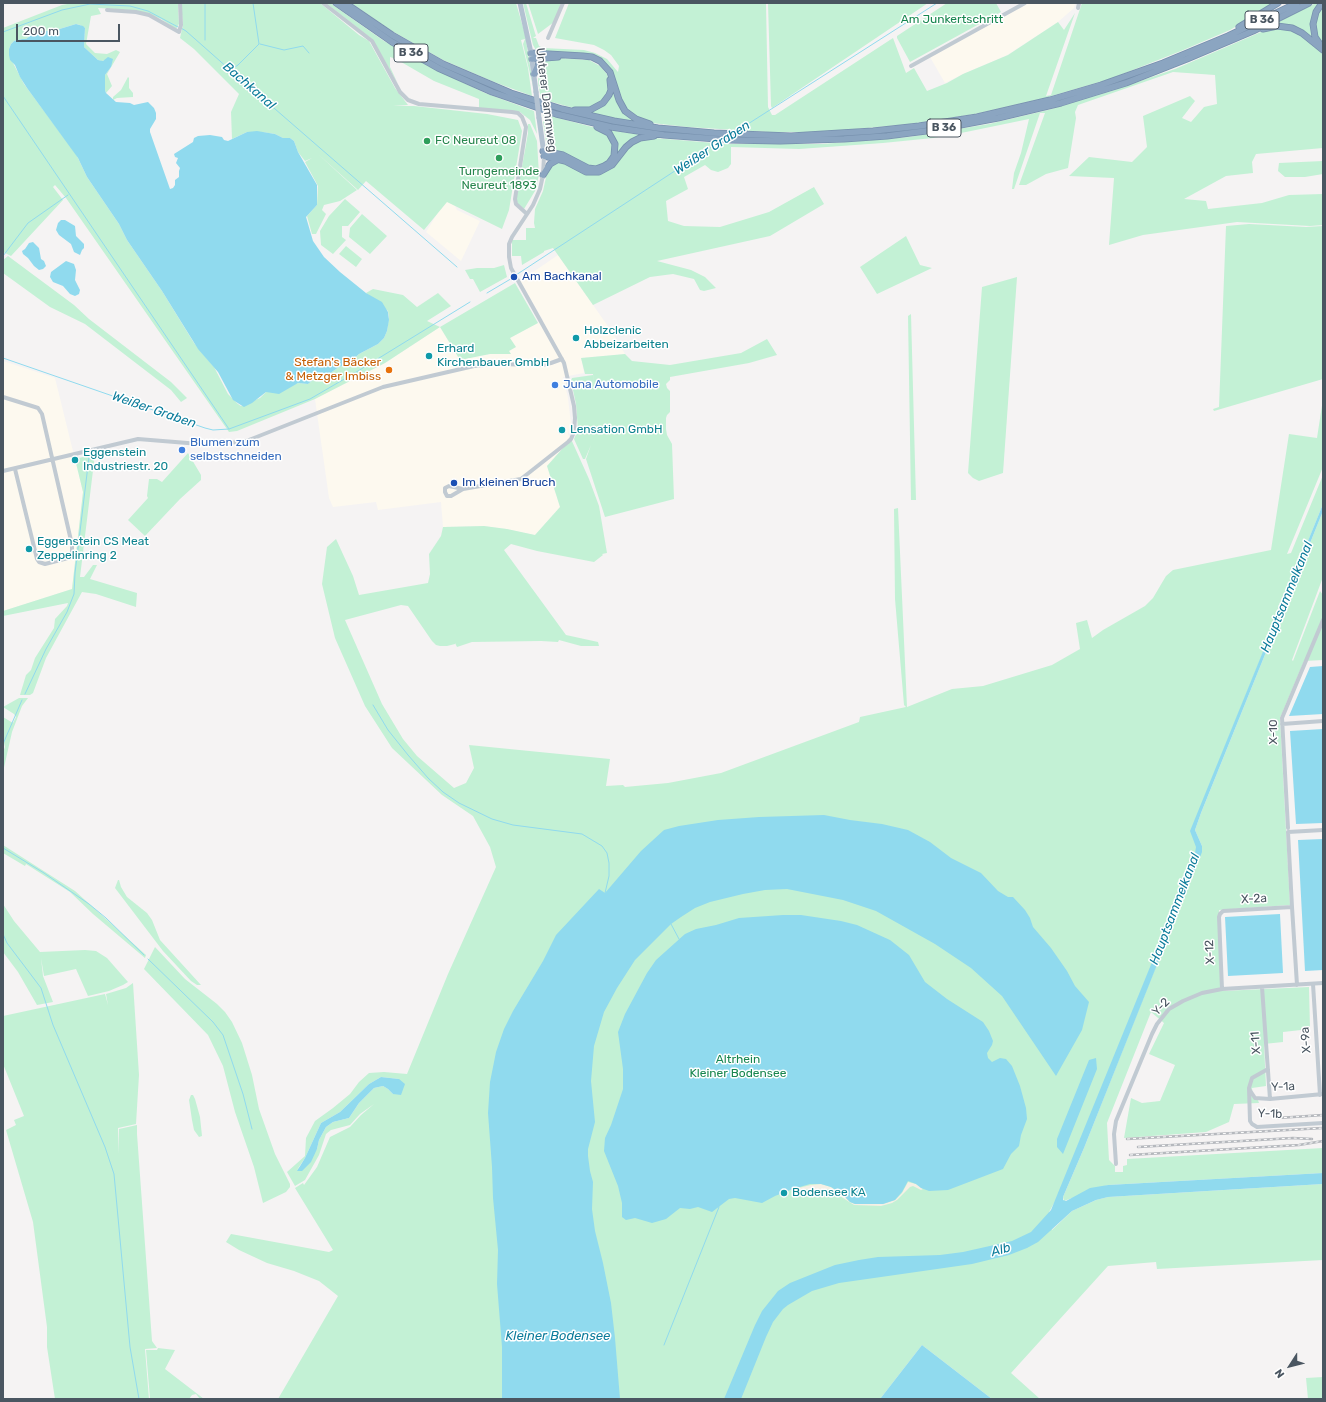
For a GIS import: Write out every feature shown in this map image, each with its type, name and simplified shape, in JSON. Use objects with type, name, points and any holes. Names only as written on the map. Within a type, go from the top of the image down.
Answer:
[{"type":"highway","name":"B 36","points":[[336,3],[392,42],[420,58],[463,80],[511,99],[582,121],[634,131],[722,140],[738,135],[808,135],[873,132],[990,114],[1050,100],[1101,85],[1174,58],[1228,36],[1297,3]]},
{"type":"highway","name":"B 36","points":[[345,3],[392,35],[443,64],[491,85],[551,106],[614,122],[730,137],[800,141],[864,138],[934,130],[998,118],[1061,103],[1126,82],[1187,59],[1253,31],[1309,3]]},
{"type":"highway","name":"B 36","points":[[1228,36],[1239,27],[1278,3]]},
{"type":"highway","points":[[1322,3],[1315,15],[1313,24],[1316,37],[1323,49]]},
{"type":"highway","name":"B 36","points":[[1253,31],[1277,26],[1292,28],[1302,33],[1323,49]]},
{"type":"highway","points":[[532,56],[577,55],[596,59],[610,72],[618,100],[627,112],[641,122],[664,126],[671,130]]},
{"type":"highway","name":"B 36","points":[[532,56],[544,58],[562,57],[594,60],[604,68],[608,74],[611,83],[611,90],[608,98],[594,109],[578,110],[551,106]]},
{"type":"highway","points":[[534,74],[540,61],[544,58]]},
{"type":"highway","points":[[544,154],[563,155],[582,166],[591,169],[602,168],[609,163],[614,156],[615,151],[613,138],[603,129],[582,121]]},
{"type":"highway","name":"B 36","points":[[544,154],[557,160],[569,163],[586,172],[599,172],[612,165],[626,147],[632,142],[646,136],[664,135]]},
{"type":"highway","points":[[543,175],[550,164],[557,160]]},
{"type":"main road","name":"Unterer Dammweg","points":[[520,3],[532,56],[544,154]]},
{"type":"street","points":[[107,10],[136,12],[149,15],[179,32],[181,25],[180,3]]},
{"type":"street","points":[[323,3],[370,39],[400,92],[408,100],[419,104],[512,112],[518,113],[522,117],[526,127],[515,199],[516,204],[527,214]]},
{"type":"street","points":[[548,38],[563,3]]},
{"type":"street","points":[[911,66],[1025,3]]},
{"type":"street","points":[[1078,8],[1079,3]]},
{"type":"street","name":"Unterer Dammweg","points":[[463,489],[521,479],[572,439],[575,428],[574,406],[570,384],[562,359],[516,276],[510,262],[510,244],[512,235],[537,197],[543,175],[544,154]]},
{"type":"street","points":[[3,471],[138,439],[212,444],[238,442],[254,438],[383,387],[446,372],[489,364],[548,364],[562,359]]},
{"type":"street","points":[[3,397],[35,406],[40,411],[72,545],[72,550],[68,558],[45,564],[39,562],[37,559],[15,469]]},
{"type":"street","name":"X-10","points":[[1297,985],[1282,718],[1323,620]]},
{"type":"street","points":[[1282,724],[1323,721]]},
{"type":"street","points":[[1288,830],[1323,830]]},
{"type":"street","name":"X-2a","points":[[1220,914],[1223,911],[1292,907]]},
{"type":"street","name":"X-12","points":[[1220,914],[1218,916],[1222,989]]},
{"type":"street","name":"Y-2","points":[[1116,1164],[1114,1134],[1116,1121],[1152,1034],[1157,1024],[1170,1009],[1184,1000],[1202,993],[1222,989],[1323,983]]},
{"type":"street","name":"X-9a","points":[[1313,984],[1321,1095]]},
{"type":"street","name":"X-11","points":[[1262,987],[1270,1099]]},
{"type":"street","points":[[1249,1088],[1252,1078],[1268,1069]]},
{"type":"street","name":"Y-1a","points":[[1249,1088],[1255,1098],[1270,1099],[1321,1095]]},
{"type":"street","name":"Y-1b","points":[[1249,1088],[1250,1121],[1254,1126],[1323,1123]]},
{"type":"shaded area","points":[[1029,3],[1075,3],[1074,8],[1058,22],[1007,55],[945,83],[930,57]]},
{"type":"shaded area","points":[[447,201],[455,206],[457,210],[480,221],[461,261],[426,232]]},
{"type":"shaded area","points":[[558,255],[612,332],[625,354],[581,358],[584,373],[563,377],[568,398],[571,424],[568,434],[571,439],[547,466],[560,507],[535,535],[484,526],[443,527],[441,502],[378,510],[376,502],[333,507],[329,498],[315,399],[385,363],[440,327],[460,360],[490,354],[510,354],[510,338],[543,320],[520,281]]},
{"type":"shaded area","points":[[3,361],[55,378],[83,492],[72,589],[3,611]]},
{"type":"green space","points":[[73,3],[178,3],[179,24],[176,29],[161,19],[148,14],[116,9],[98,8],[101,14],[91,16],[86,44],[95,53],[107,54],[116,50],[120,52],[107,74],[112,86],[106,93],[105,75],[111,67],[106,60],[98,60],[84,47],[85,28],[80,25],[76,24],[53,31],[36,32],[26,39],[14,41],[9,49],[13,63],[24,84],[76,154],[87,177],[119,224],[127,240],[162,291],[194,343],[214,367],[228,394],[238,404],[241,406],[260,398],[266,392],[272,392],[298,383],[308,384],[314,379],[326,376],[339,367],[349,363],[359,354],[378,344],[384,338],[387,331],[389,317],[388,311],[366,293],[373,289],[403,295],[417,307],[438,293],[451,306],[427,321],[440,327],[385,363],[315,399],[237,431],[229,432],[66,198],[55,185],[53,187],[63,200],[11,256],[3,252],[3,28],[62,5]]},
{"type":"green space","points":[[181,3],[320,3],[359,35],[369,41],[395,88],[408,105],[393,106],[414,106],[487,114],[518,120],[522,131],[509,210],[502,229],[447,202],[424,230],[366,181],[358,190],[318,154],[357,190],[340,201],[324,205],[322,210],[326,214],[316,234],[312,234],[307,216],[317,205],[318,186],[305,162],[312,158],[305,161],[298,152],[294,141],[290,138],[283,138],[275,134],[247,132],[232,139],[231,112],[239,94],[194,49],[180,38],[183,25]]},
{"type":"green space","points":[[326,3],[330,3],[384,41],[430,67],[485,93],[534,111],[537,134],[530,120],[520,112],[479,108],[479,99],[434,81],[390,57],[390,67],[398,84],[372,39]]},
{"type":"green space","points":[[339,3],[342,3],[366,21],[451,70],[477,82],[520,98],[577,116],[626,126],[653,130],[727,136],[725,138],[673,134],[606,124],[562,113],[507,95],[442,67],[390,38]]},
{"type":"green space","points":[[351,3],[516,3],[525,34],[534,91],[523,44],[525,39],[521,40],[528,68],[532,96],[494,82],[443,60],[392,31]]},
{"type":"green space","points":[[523,3],[526,3],[536,36],[533,38],[536,38],[539,46],[543,48],[584,50],[595,53],[607,59],[618,72],[619,66],[611,55],[604,50],[594,45],[555,38],[569,3],[766,3],[768,107],[772,115],[775,115],[893,38],[906,73],[914,68],[927,91],[1008,55],[1058,22],[1064,30],[1075,13],[1046,96],[1051,95],[1082,3],[1276,3],[1230,30],[1181,51],[1110,79],[1045,98],[975,114],[910,124],[824,132],[768,132],[687,127],[652,123],[642,120],[625,108],[613,78],[601,60],[536,50],[533,45]]},
{"type":"green space","points":[[528,3],[561,3],[554,22],[538,34]]},
{"type":"green space","points":[[768,3],[928,3],[772,108]]},
{"type":"green space","name":"Am Junkertschritt","points":[[947,3],[996,3],[1001,12],[910,62],[897,36]]},
{"type":"green space","points":[[1316,3],[1320,3],[1314,12],[1317,43],[1307,36],[1272,25]]},
{"type":"green space","points":[[1323,4],[1323,45],[1319,41],[1315,31],[1316,17]]},
{"type":"green space","points":[[1277,28],[1295,31],[1323,53],[1323,148],[1256,154],[1252,162],[1253,173],[1226,176],[1184,199],[1206,201],[1208,209],[1262,203],[1289,195],[1323,194],[1323,225],[1310,226],[1237,222],[1143,235],[1109,245],[1114,178],[1069,176],[1089,157],[1132,162],[1147,147],[1143,116],[1190,96],[1195,101],[1182,118],[1191,122],[1204,107],[1217,104],[1215,75],[1173,72],[1078,105],[1075,112],[1076,118],[1068,168],[1046,174],[1026,185],[1019,185],[1045,113],[1040,113],[1014,189],[1012,189],[1014,173],[1021,153],[1029,119],[933,138],[883,143],[799,149],[731,147],[731,164],[728,168],[718,172],[711,170],[705,165],[684,177],[688,189],[666,201],[668,221],[684,226],[720,227],[769,212],[814,187],[824,204],[770,236],[657,261],[691,270],[705,277],[716,288],[704,291],[700,290],[694,279],[673,274],[650,277],[593,305],[553,248],[544,251],[522,265],[521,256],[512,256],[512,240],[526,240],[526,228],[535,228],[535,209],[543,191],[548,168],[556,162],[603,173],[612,168],[625,151],[638,140],[654,138],[727,144],[822,144],[909,137],[989,124],[1048,110],[1111,91],[1175,69],[1261,32]]},
{"type":"green space","points":[[559,58],[589,60],[600,66],[607,74],[610,86],[606,98],[594,108],[577,109],[541,99],[538,83],[539,66],[542,61]]},
{"type":"green space","points":[[128,77],[129,88],[133,93],[133,97],[117,98],[113,100],[113,97],[121,90]]},
{"type":"green space","points":[[612,87],[616,96],[637,122],[587,113],[597,109]]},
{"type":"green space","points":[[543,114],[600,129],[611,138],[614,152],[605,164],[592,167],[547,149]]},
{"type":"green space","points":[[528,124],[530,124],[537,141],[539,175],[535,191],[524,209],[516,200],[528,133]]},
{"type":"green space","points":[[609,130],[642,135],[600,171],[593,170],[616,156]]},
{"type":"green space","points":[[1323,161],[1323,174],[1305,177],[1285,177],[1278,171],[1279,163]]},
{"type":"green space","points":[[345,199],[360,212],[348,226],[342,226],[342,237],[346,240],[333,254],[321,245],[320,231],[329,216]]},
{"type":"green space","points":[[362,214],[387,236],[370,254],[349,237],[350,228]]},
{"type":"green space","points":[[1249,224],[1306,227],[1323,226],[1323,379],[1214,411],[1213,409],[1219,407],[1226,226]]},
{"type":"green space","points":[[906,236],[920,265],[932,268],[877,294],[860,267]]},
{"type":"green space","points":[[346,246],[362,259],[356,267],[339,254]]},
{"type":"green space","points":[[8,256],[74,305],[89,319],[171,382],[187,398],[181,402],[171,390],[85,324],[50,307],[3,273],[3,260]]},
{"type":"green space","points":[[504,265],[507,277],[480,292],[473,279],[470,279],[465,270],[494,268]]},
{"type":"green space","points":[[1017,277],[1003,473],[979,481],[968,473],[982,287]]},
{"type":"green space","points":[[515,283],[538,323],[510,338],[516,347],[509,351],[511,354],[490,354],[460,360],[440,327]]},
{"type":"green space","points":[[911,314],[916,500],[911,500],[908,316]]},
{"type":"green space","points":[[767,339],[777,355],[749,363],[670,377],[670,380],[666,384],[670,391],[670,412],[666,418],[666,429],[667,435],[672,444],[674,499],[605,517],[586,459],[591,445],[585,459],[583,459],[574,439],[578,430],[576,404],[571,381],[572,378],[593,375],[595,396],[593,374],[585,374],[581,358],[625,354],[632,361],[670,365],[741,353]]},
{"type":"green space","name":"Altrhein Kleiner Bodensee","points":[[1323,399],[1323,467],[1287,554],[1291,553],[1323,475],[1323,504],[1191,831],[1196,844],[1197,853],[1057,1198],[1049,1212],[1052,1230],[1072,1211],[1096,1200],[1108,1197],[1323,1184],[1323,1260],[1157,1269],[1156,1262],[1108,1266],[1011,1373],[1040,1399],[992,1399],[922,1345],[880,1399],[278,1399],[338,1296],[319,1281],[294,1271],[267,1263],[226,1242],[231,1234],[329,1252],[333,1250],[295,1188],[303,1183],[304,1185],[317,1167],[330,1137],[350,1127],[374,1104],[360,1114],[350,1125],[331,1130],[326,1134],[319,1155],[305,1180],[295,1186],[287,1172],[305,1156],[306,1138],[315,1121],[350,1094],[359,1082],[369,1073],[384,1072],[407,1074],[448,974],[496,867],[490,847],[473,816],[442,795],[392,748],[365,706],[335,638],[322,584],[327,547],[336,539],[353,576],[359,595],[428,583],[430,574],[429,554],[441,536],[443,527],[484,526],[535,535],[560,507],[547,466],[571,439],[599,506],[607,553],[602,554],[603,555],[594,562],[537,551],[511,544],[504,550],[566,635],[598,642],[599,646],[581,646],[559,640],[558,642],[472,642],[457,647],[455,643],[447,646],[440,646],[436,645],[432,641],[408,606],[401,605],[345,620],[382,704],[403,739],[417,756],[454,788],[466,783],[474,768],[469,745],[610,759],[606,786],[623,785],[625,787],[668,783],[721,773],[859,722],[860,717],[906,707],[904,705],[895,599],[894,509],[898,508],[907,707],[952,689],[983,686],[1052,665],[1080,649],[1076,623],[1087,620],[1092,638],[1145,606],[1153,598],[1166,576],[1173,570],[1271,550],[1289,434],[1317,438]],"holes":[[[381,1077],[399,1079],[393,1094],[383,1086],[374,1088],[359,1103],[349,1118],[333,1122],[326,1127],[319,1140],[317,1149],[297,1170],[305,1158],[321,1123],[340,1112],[369,1084]]]},
{"type":"green space","points":[[188,453],[201,475],[201,480],[180,499],[145,536],[128,520],[148,498],[149,479],[157,479],[162,482]]},
{"type":"green space","points":[[95,454],[80,577],[84,577],[93,565],[97,565],[90,579],[137,593],[136,607],[96,594],[82,592],[46,658],[33,693],[30,695],[20,695],[26,675],[31,670],[35,658],[54,628],[55,619],[68,603],[3,616],[3,611],[72,589],[83,492],[75,459]]},
{"type":"green space","points":[[1323,511],[1323,577],[1292,660],[1293,661],[1320,591],[1323,595],[1323,660],[1304,661],[1280,718],[1290,905],[1219,910],[1222,991],[1309,987],[1310,1029],[1283,1032],[1283,1042],[1264,1044],[1266,1086],[1252,1088],[1253,1098],[1258,1100],[1259,1103],[1234,1104],[1229,1122],[1206,1132],[1124,1138],[1131,1098],[1142,1103],[1160,1101],[1175,1065],[1149,1054],[1164,1023],[1151,1012],[1107,1123],[1109,1160],[1115,1166],[1115,1172],[1123,1172],[1123,1166],[1127,1165],[1127,1159],[1323,1148],[1323,1173],[1108,1185],[1064,1201],[1063,1197],[1084,1148],[1202,846],[1195,830],[1201,813]]},
{"type":"green space","points":[[19,698],[28,698],[22,706],[12,732],[3,772],[3,752],[5,747],[3,739],[3,717],[13,723],[16,717],[3,707]]},
{"type":"green space","points":[[3,845],[75,891],[146,955],[145,958],[93,914],[70,892],[26,864],[25,866],[3,853]]},
{"type":"green space","points":[[118,880],[127,897],[147,913],[152,920],[160,940],[201,985],[197,985],[191,981],[163,951],[115,888]]},
{"type":"green space","points":[[3,904],[14,921],[40,952],[96,951],[107,958],[128,982],[109,991],[88,996],[76,969],[44,976],[41,958],[43,976],[53,1002],[37,1005],[18,972],[3,952]]},
{"type":"green space","points":[[155,947],[185,979],[225,1012],[232,1022],[242,1043],[252,1075],[259,1109],[275,1154],[290,1184],[290,1187],[286,1192],[263,1203],[254,1167],[235,1112],[223,1066],[208,1035],[144,969]]},
{"type":"green space","points":[[133,983],[139,1075],[136,1124],[118,1128],[119,1154],[119,1129],[137,1125],[152,1341],[157,1348],[145,1349],[149,1399],[55,1399],[47,1347],[47,1327],[33,1222],[6,1130],[16,1125],[14,1120],[24,1116],[3,1064],[3,1016],[105,994],[108,1005],[106,994],[126,988]]},
{"type":"green space","points":[[191,1095],[193,1095],[195,1099],[200,1117],[202,1136],[199,1137],[194,1130],[192,1120],[189,1100]]},
{"type":"green space","points":[[158,1348],[175,1350],[165,1369],[204,1399],[200,1399],[196,1394],[192,1395],[189,1399],[150,1399],[146,1350],[157,1350]]},
{"type":"green space","points":[[1323,1377],[1323,1399],[1308,1399],[1306,1378]]},
{"type":"sand","points":[[908,1182],[916,1184],[923,1189],[921,1190],[913,1186],[910,1187],[897,1200],[881,1206],[854,1205],[829,1189],[794,1189],[821,1184],[831,1187],[842,1194],[850,1202],[855,1204],[883,1204],[895,1200],[902,1193]]},
{"type":"water","points":[[76,24],[85,28],[84,47],[98,60],[103,61],[108,57],[113,59],[111,67],[105,75],[106,93],[116,102],[130,103],[134,105],[148,102],[154,108],[156,119],[150,129],[150,132],[170,189],[173,188],[175,185],[175,180],[179,177],[180,168],[176,163],[178,158],[175,157],[174,154],[193,142],[194,138],[198,136],[210,135],[222,137],[224,140],[228,141],[247,132],[257,131],[275,134],[283,138],[290,138],[294,141],[298,152],[317,185],[317,205],[306,217],[313,241],[324,257],[366,293],[382,302],[388,312],[389,320],[387,331],[384,338],[378,344],[359,354],[349,363],[339,367],[326,376],[314,379],[308,384],[298,383],[279,394],[266,392],[252,403],[244,407],[233,400],[218,372],[198,349],[162,291],[127,240],[119,224],[87,177],[78,158],[27,88],[15,65],[10,60],[9,49],[14,41],[26,39],[37,31],[53,31]]},
{"type":"water","points":[[61,220],[65,220],[75,226],[76,236],[84,244],[84,248],[80,255],[74,252],[71,244],[59,235],[56,230],[58,223]]},
{"type":"water","points":[[33,242],[39,248],[41,259],[44,261],[46,266],[43,269],[39,270],[23,254],[22,251],[29,243]]},
{"type":"water","points":[[66,261],[74,264],[76,270],[75,280],[80,290],[79,294],[75,296],[70,294],[63,286],[53,282],[50,277],[51,272]]},
{"type":"water","points":[[1323,504],[1323,511],[1195,830],[1202,846],[1202,852],[1063,1200],[1066,1201],[1090,1188],[1108,1185],[1323,1173],[1323,1184],[1108,1197],[1096,1200],[1072,1211],[1038,1242],[1009,1255],[972,1264],[839,1283],[812,1291],[788,1305],[773,1322],[741,1399],[724,1399],[762,1311],[778,1291],[790,1283],[835,1265],[859,1260],[878,1257],[940,1255],[963,1252],[1012,1241],[1031,1232],[1051,1210],[1194,859],[1196,847],[1190,831]]},
{"type":"water","points":[[1323,666],[1323,714],[1289,716],[1310,667]]},
{"type":"water","points":[[1323,729],[1323,823],[1296,824],[1290,731]]},
{"type":"water","name":"Kleiner Bodensee","points":[[824,815],[882,824],[908,830],[930,842],[951,858],[981,873],[998,891],[1008,897],[1013,897],[1025,910],[1033,927],[1051,948],[1067,971],[1075,986],[1089,1002],[1082,1030],[1056,1076],[1002,996],[971,968],[935,944],[876,911],[843,900],[787,889],[765,890],[710,902],[695,908],[671,924],[635,960],[604,1012],[594,1046],[591,1081],[595,1122],[588,1149],[588,1156],[593,1182],[592,1209],[595,1231],[611,1303],[620,1399],[502,1399],[502,1347],[497,1284],[498,1250],[493,1198],[488,1113],[490,1082],[496,1052],[504,1029],[513,1011],[543,961],[556,935],[599,889],[605,893],[641,851],[664,830],[679,826],[718,820]]},
{"type":"water","points":[[1323,839],[1323,970],[1305,971],[1298,840]]},
{"type":"water","points":[[1280,914],[1283,973],[1228,976],[1225,917]]},
{"type":"water","points":[[801,915],[841,921],[857,925],[890,940],[909,955],[925,982],[947,999],[983,1022],[993,1041],[987,1053],[988,1058],[992,1062],[1000,1058],[1006,1059],[1012,1066],[1020,1086],[1026,1108],[1027,1119],[1021,1135],[1019,1146],[1011,1154],[1003,1169],[948,1190],[929,1191],[908,1181],[902,1192],[895,1200],[883,1204],[855,1204],[850,1202],[842,1194],[831,1187],[821,1184],[810,1184],[775,1196],[762,1203],[735,1198],[729,1199],[712,1212],[698,1207],[690,1209],[680,1208],[666,1219],[652,1223],[635,1218],[626,1220],[622,1217],[622,1203],[618,1186],[604,1151],[605,1138],[623,1089],[623,1069],[618,1032],[625,1014],[647,973],[656,960],[685,934],[696,929],[739,918]]},
{"type":"water","points":[[1096,1058],[1097,1069],[1063,1154],[1057,1147],[1057,1139],[1089,1060]]},
{"type":"water","points":[[381,1077],[399,1079],[405,1084],[401,1095],[393,1094],[383,1086],[374,1088],[359,1103],[349,1118],[333,1122],[326,1127],[319,1140],[311,1162],[302,1171],[297,1171],[305,1158],[321,1123],[340,1112],[369,1084]]},
{"type":"water","points":[[922,1345],[992,1399],[880,1399]]},
{"type":"waterway","points":[[205,3],[205,40]]},
{"type":"waterway","points":[[235,67],[259,44],[253,3]]},
{"type":"waterway","name":"Weißer Graben","points":[[737,131],[937,3]]},
{"type":"waterway","name":"Bachkanal","points":[[3,32],[62,10],[90,4],[130,6],[148,11],[178,27]]},
{"type":"waterway","name":"Bachkanal","points":[[181,28],[457,267]]},
{"type":"waterway","points":[[260,44],[284,50],[303,46],[309,53]]},
{"type":"waterway","points":[[3,96],[229,429]]},
{"type":"waterway","name":"Weißer Graben","points":[[516,275],[719,142]]},
{"type":"waterway","points":[[3,256],[28,223],[68,195]]},
{"type":"waterway","name":"Weißer Graben","points":[[487,293],[514,277]]},
{"type":"waterway","name":"Weißer Graben","points":[[3,358],[205,428],[213,430],[229,429],[310,399],[470,302]]},
{"type":"waterway","points":[[25,694],[46,649],[67,612],[74,594],[75,573],[89,457]]},
{"type":"waterway","points":[[3,744],[22,700]]},
{"type":"waterway","points":[[373,705],[388,730],[428,778],[443,792],[459,803],[492,819],[513,825],[582,834],[602,846],[607,853],[609,863],[609,876],[605,893]]},
{"type":"waterway","points":[[3,848],[44,873],[89,904],[106,918],[144,955]]},
{"type":"waterway","points":[[671,924],[679,939]]},
{"type":"waterway","points":[[3,934],[7,943],[41,988],[53,1025],[105,1147],[114,1174],[130,1347],[139,1399]]},
{"type":"waterway","points":[[148,959],[213,1022],[223,1035],[243,1094],[252,1129]]},
{"type":"waterway","points":[[664,1345],[719,1207]]},
{"type":"railway","points":[[1278,1118],[1323,1115]]},
{"type":"railway","points":[[1127,1139],[1323,1128]]},
{"type":"railway","points":[[1138,1147],[1293,1138],[1312,1139]]},
{"type":"railway","points":[[1130,1155],[1299,1145],[1323,1141]]},
{"type":"place","name":"FC Neureut 08","points":[[427,141]]},
{"type":"place","name":"Turngemeinde Neureut 1893","points":[[499,158]]},
{"type":"place","name":"Am Bachkanal","points":[[514,277]]},
{"type":"place","name":"Holzclenic Abbeizarbeiten","points":[[576,338]]},
{"type":"place","name":"Erhard Kirchenbauer GmbH","points":[[429,356]]},
{"type":"place","name":"Stefan's Bäcker & Metzger Imbiss","points":[[389,370]]},
{"type":"place","name":"Juna Automobile","points":[[555,385]]},
{"type":"place","name":"Lensation GmbH","points":[[562,430]]},
{"type":"place","name":"Blumen zum selbstschneiden","points":[[182,450]]},
{"type":"place","name":"Eggenstein Industriestr. 20","points":[[75,460]]},
{"type":"place","name":"Im kleinen Bruch","points":[[454,483]]},
{"type":"place","name":"Eggenstein CS Meat Zeppelinring 2","points":[[29,549]]},
{"type":"place","name":"Bodensee KA","points":[[784,1193]]},
{"type":"water label","name":"Hauptsammelkanal","points":[[1287,597]]},
{"type":"water label","name":"Hauptsammelkanal","points":[[1175,909]]},
{"type":"water label","name":"Alb","points":[[1001,1250]]}]
